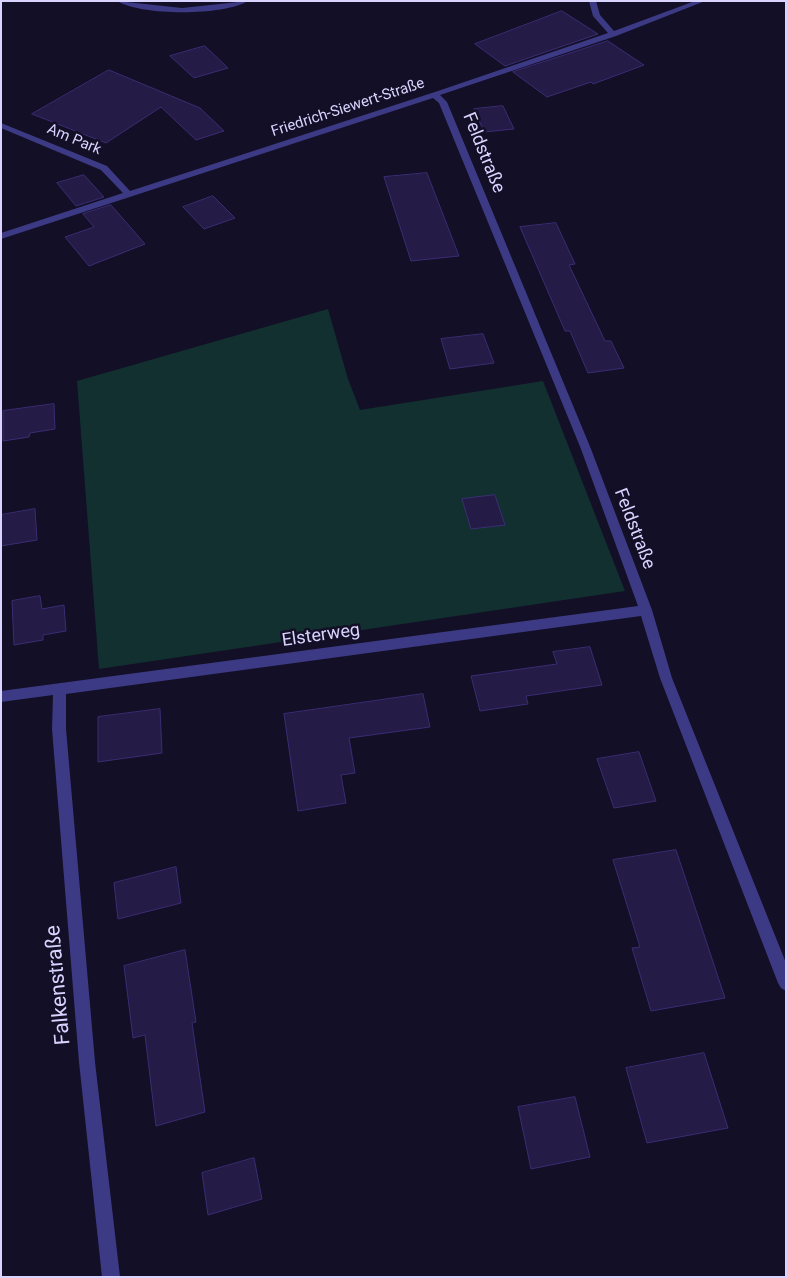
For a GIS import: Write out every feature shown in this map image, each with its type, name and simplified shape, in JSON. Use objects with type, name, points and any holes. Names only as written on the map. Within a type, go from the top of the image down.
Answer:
[{"type":"street","points":[[120,1],[132,5],[178,11],[203,10],[245,1]]},
{"type":"street","points":[[592,1],[597,16],[613,34]]},
{"type":"street","name":"Friedrich-Siewert-Straße","points":[[1,236],[613,34],[702,1]]},
{"type":"street","name":"Feldstraße","points":[[434,94],[444,102],[582,440],[646,610],[666,678],[786,983]]},
{"type":"street","name":"Am Park","points":[[1,125],[104,168],[128,194]]},
{"type":"street","name":"Elsterweg","points":[[1,697],[646,610]]},
{"type":"street","name":"Falkenstraße","points":[[60,688],[59,729],[87,1062],[111,1277]]},
{"type":"green space","points":[[328,309],[348,379],[360,410],[543,381],[625,591],[99,669],[77,381]]},
{"type":"building","points":[[562,11],[598,34],[505,66],[475,44]]},
{"type":"building","points":[[608,41],[644,65],[593,84],[591,82],[547,97],[513,72]]},
{"type":"building","points":[[205,46],[228,68],[194,78],[170,56]]},
{"type":"building","points":[[109,70],[200,108],[224,131],[196,140],[161,107],[106,143],[32,114]]},
{"type":"building","points":[[503,106],[514,129],[484,132],[474,109]]},
{"type":"building","points":[[427,173],[459,256],[411,261],[384,177]]},
{"type":"building","points":[[84,175],[104,197],[76,206],[57,183]]},
{"type":"building","points":[[213,196],[235,218],[204,229],[183,207]]},
{"type":"building","points":[[111,205],[145,244],[89,266],[65,237],[94,227],[83,214]]},
{"type":"building","points":[[556,223],[575,264],[569,265],[605,341],[611,341],[624,368],[588,373],[570,331],[565,331],[520,227]]},
{"type":"building","points":[[483,334],[494,363],[450,369],[441,339]]},
{"type":"building","points":[[54,404],[55,429],[30,433],[29,437],[3,441],[3,411]]},
{"type":"building","points":[[495,495],[505,525],[471,529],[462,499]]},
{"type":"building","points":[[35,509],[37,540],[1,546],[1,515]]},
{"type":"building","points":[[40,596],[42,609],[64,605],[66,631],[43,635],[43,640],[14,645],[12,601]]},
{"type":"building","points":[[590,647],[602,685],[526,696],[528,704],[480,711],[471,676],[557,664],[553,652]]},
{"type":"building","points":[[423,694],[430,727],[349,738],[355,773],[341,775],[346,803],[298,811],[284,714]]},
{"type":"building","points":[[160,709],[162,753],[98,762],[98,717]]},
{"type":"building","points":[[639,752],[656,801],[614,808],[597,759]]},
{"type":"building","points":[[676,850],[725,998],[651,1011],[632,948],[640,947],[613,860]]},
{"type":"building","points":[[176,867],[181,903],[118,919],[114,883]]},
{"type":"building","points":[[185,950],[196,1022],[192,1023],[205,1112],[156,1126],[145,1035],[133,1038],[124,966]]},
{"type":"building","points":[[704,1053],[728,1128],[647,1143],[626,1068]]},
{"type":"building","points":[[575,1097],[590,1157],[531,1169],[518,1107]]},
{"type":"building","points":[[254,1158],[262,1199],[208,1215],[202,1173]]}]
